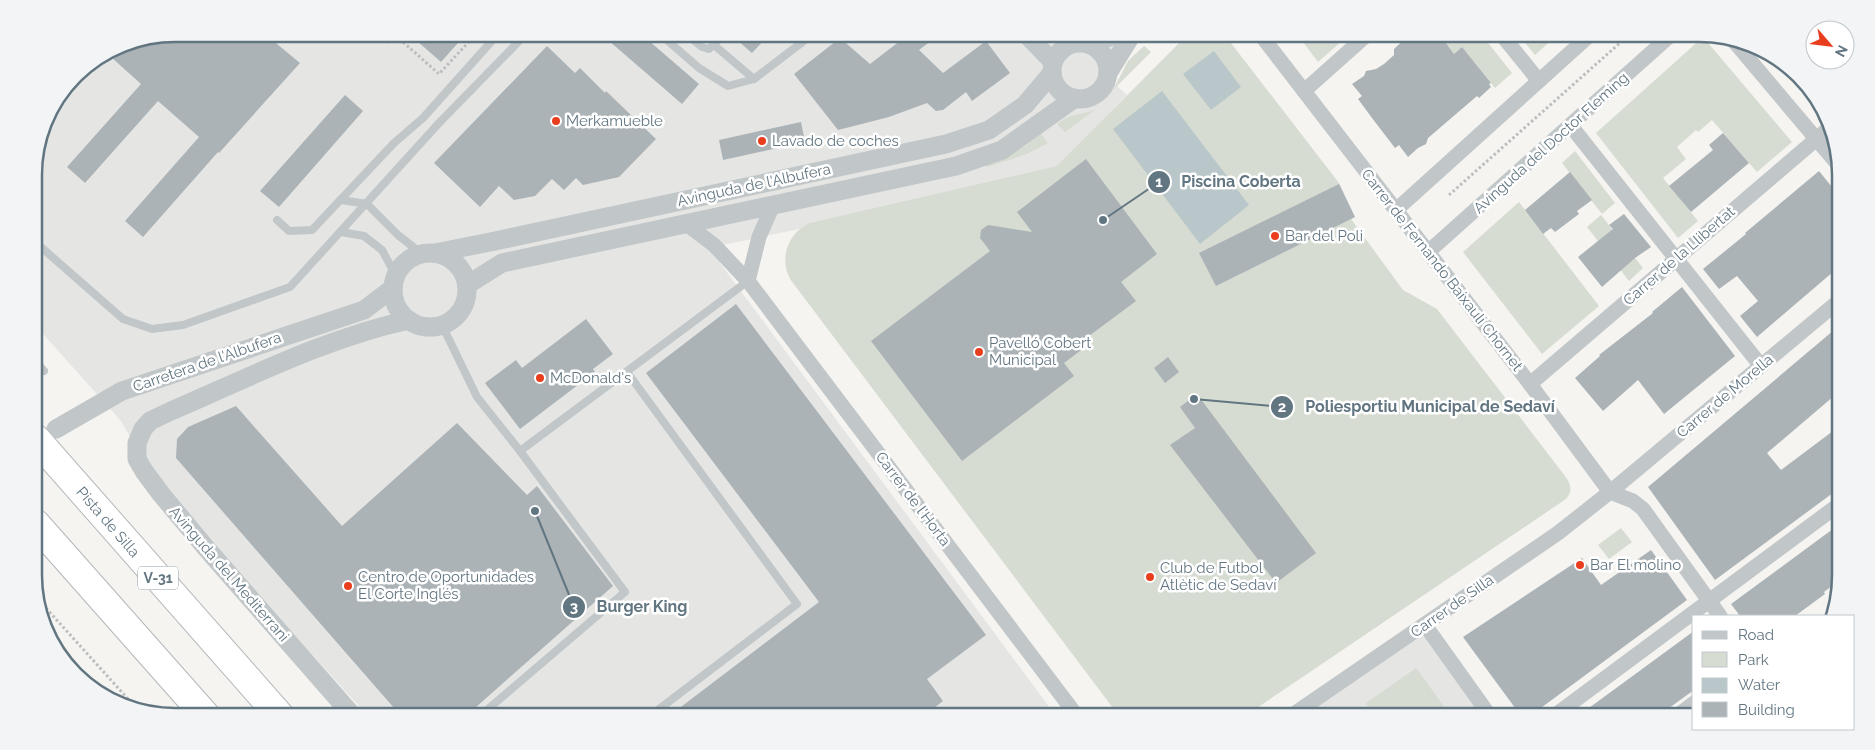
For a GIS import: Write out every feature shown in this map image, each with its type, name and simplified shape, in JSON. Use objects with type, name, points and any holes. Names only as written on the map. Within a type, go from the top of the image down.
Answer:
[{"type":"highway","name":"Pista de Silla","points":[[46,434],[273,708]]},
{"type":"highway","points":[[42,531],[199,708]]},
{"type":"street","points":[[1033,42],[1053,68]]},
{"type":"street","points":[[1075,42],[1063,48],[1053,68],[1054,82],[1059,90],[1066,95],[1084,99],[1093,96],[1100,90],[1127,42]]},
{"type":"street","points":[[1082,42],[1098,50],[1104,56],[1108,73]]},
{"type":"street","name":"Carrer de Fernando Baixaulí Chornet","points":[[1266,42],[1530,384],[1610,492]]},
{"type":"street","points":[[1304,91],[1359,42]]},
{"type":"street","points":[[1508,42],[1539,81]]},
{"type":"street","points":[[1396,210],[1582,42]]},
{"type":"street","name":"Avinguda del Doctor Fleming","points":[[1428,252],[1663,42]]},
{"type":"street","points":[[1741,50],[1831,156]]},
{"type":"street","name":"Avinguda de l'Albufera","points":[[428,253],[505,239],[946,144],[989,130],[1025,105],[1053,68]]},
{"type":"street","name":"Avinguda de l'Albufera","points":[[466,285],[502,263],[956,166],[1002,150],[1075,98]]},
{"type":"street","points":[[1570,126],[1761,366]]},
{"type":"street","name":"Carrer de la Llibertat","points":[[1530,384],[1825,132]]},
{"type":"street","points":[[748,281],[759,238],[773,205]]},
{"type":"street","name":"Carrer de l'Horta","points":[[686,223],[714,245],[748,281],[1071,707]]},
{"type":"street","points":[[428,253],[446,256],[456,264],[463,274],[466,295],[461,309],[451,320],[442,325],[431,327],[420,325],[406,318],[364,310],[394,282],[402,266],[411,258],[428,253]]},
{"type":"street","points":[[394,282],[394,298],[406,318]]},
{"type":"street","name":"Carrer de Morella","points":[[1610,492],[1832,307]]},
{"type":"street","name":"Carretera de l'Albufera","points":[[46,434],[122,391],[364,310]]},
{"type":"street","name":"Avinguda del Mediterrani","points":[[346,708],[160,494],[137,459],[137,443],[143,428],[150,421],[313,350],[406,318]]},
{"type":"street","points":[[1610,492],[1633,500],[1643,509],[1719,615]]},
{"type":"street","name":"Carrer de Silla","points":[[1304,707],[1558,533],[1610,492]]},
{"type":"street","points":[[1566,707],[1832,510]]},
{"type":"street","points":[[1425,625],[1484,707]]},
{"type":"lane","points":[[277,220],[289,230],[312,230],[394,143],[423,118],[490,43]]},
{"type":"lane","points":[[43,249],[123,319],[152,329],[183,325],[290,286],[439,123],[517,43]]},
{"type":"lane","points":[[670,43],[699,68],[728,86],[754,78],[801,43]]},
{"type":"lane","points":[[697,43],[709,49],[717,43]]},
{"type":"lane","points":[[714,46],[754,78]]},
{"type":"lane","points":[[341,200],[366,204],[398,235],[428,253]]},
{"type":"lane","points":[[341,232],[364,236],[382,250],[394,282]]},
{"type":"lane","points":[[520,451],[748,281]]},
{"type":"lane","points":[[442,325],[477,397],[520,451],[625,592],[490,708]]},
{"type":"lane","points":[[627,372],[796,604],[661,708]]},
{"type":"path","points":[[1449,195],[1621,42]]},
{"type":"path","points":[[404,43],[439,74],[468,43]]},
{"type":"path","points":[[48,610],[127,698]]},
{"type":"shaded area","points":[[1123,42],[1099,69],[1127,95],[1057,167],[809,223],[799,229],[709,248],[1050,707],[361,708],[155,482],[121,421],[43,333],[43,167],[47,141],[56,117],[81,81],[117,56],[150,45],[167,43]]},
{"type":"shaded area","points":[[1425,625],[1484,707],[1306,707]]},
{"type":"green space","points":[[1180,42],[1230,42],[1339,183],[1355,217],[1351,219],[1403,290],[1437,309],[1565,476],[1570,485],[1568,496],[1258,707],[1113,707],[790,279],[785,263],[791,240],[802,227],[809,223],[1057,166]]},
{"type":"green space","points":[[1303,42],[1341,42],[1318,62]]},
{"type":"green space","points":[[1445,42],[1487,42],[1512,73],[1495,88],[1462,47],[1454,54]]},
{"type":"green space","points":[[1525,42],[1549,42],[1535,55]]},
{"type":"green space","points":[[1697,42],[1700,42],[1708,43],[1792,142],[1757,172],[1712,120],[1698,132],[1696,130],[1677,147],[1686,159],[1663,178],[1698,221],[1678,238],[1596,133]]},
{"type":"green space","points":[[1144,46],[1151,52],[1113,90],[1128,61]]},
{"type":"green space","points":[[1096,109],[1065,132],[1057,124],[1072,116]]},
{"type":"green space","points":[[1041,134],[1048,143],[1027,154],[987,167],[986,164],[1025,146]]},
{"type":"green space","points":[[1575,151],[1615,203],[1602,214],[1562,163]]},
{"type":"green space","points":[[1519,202],[1599,306],[1542,354],[1463,252]]},
{"type":"green space","points":[[1601,215],[1643,268],[1629,281],[1587,227]]},
{"type":"green space","points":[[1621,528],[1632,542],[1609,559],[1598,545]]},
{"type":"green space","points":[[1416,668],[1445,707],[1369,707],[1366,703]]},
{"type":"water","points":[[1214,51],[1241,87],[1211,110],[1183,74]]},
{"type":"water","points":[[1162,91],[1249,205],[1200,244],[1113,129]]},
{"type":"building","points":[[984,42],[987,42],[1010,73],[972,101],[966,92],[943,110],[936,111],[927,103],[889,117],[838,130],[794,74],[834,43],[845,43],[870,64],[898,43],[929,43],[919,50],[943,73]]},
{"type":"building","points":[[1401,42],[1445,42],[1454,54],[1462,47],[1491,83],[1489,84],[1491,87],[1479,98],[1477,96],[1428,138],[1426,144],[1408,157],[1399,145],[1395,148],[1358,99],[1362,96],[1352,84],[1364,76],[1366,71],[1376,69],[1384,64],[1394,55],[1394,49]]},
{"type":"building","points":[[167,43],[276,43],[300,63],[143,237],[125,221],[199,137],[158,101],[85,183],[67,167],[141,84],[112,58],[150,45]]},
{"type":"building","points":[[419,43],[458,43],[441,62]]},
{"type":"building","points":[[611,43],[651,43],[699,84],[682,104]]},
{"type":"building","points":[[740,43],[762,43],[752,53]]},
{"type":"building","name":"Merkamueble","points":[[547,46],[575,73],[580,68],[656,139],[619,177],[583,185],[576,178],[564,190],[552,179],[535,196],[514,200],[499,186],[480,207],[434,163]]},
{"type":"building","points":[[345,95],[363,111],[279,207],[260,191]]},
{"type":"building","name":"Lavado de coches","points":[[801,122],[805,142],[723,160],[719,140]]},
{"type":"building","points":[[1723,133],[1749,163],[1691,212],[1669,186],[1713,150],[1709,145]]},
{"type":"building","name":"Pavelló Cobert Municipal","points":[[1086,159],[1157,254],[1121,282],[1136,301],[1089,336],[1093,341],[1064,363],[1074,376],[962,461],[871,341],[990,251],[980,238],[981,230],[988,225],[1032,232],[1017,212]]},
{"type":"building","points":[[1819,171],[1832,187],[1832,273],[1757,337],[1740,316],[1758,301],[1737,276],[1719,289],[1703,269]]},
{"type":"building","points":[[1570,172],[1592,200],[1577,211],[1579,214],[1555,232],[1551,228],[1543,234],[1525,210]]},
{"type":"building","name":"Bar del Poli","points":[[1339,184],[1355,217],[1216,286],[1199,253]]},
{"type":"building","points":[[1624,214],[1651,247],[1635,258],[1602,287],[1578,257],[1613,229],[1609,225]]},
{"type":"building","points":[[1682,287],[1735,356],[1664,414],[1638,380],[1603,411],[1575,378],[1599,355],[1653,313]]},
{"type":"building","points":[[736,304],[986,635],[927,679],[943,701],[935,708],[680,708],[819,602],[646,373]]},
{"type":"building","name":"McDonald's","points":[[586,319],[613,354],[593,369],[595,372],[520,429],[485,383],[516,360],[522,368]]},
{"type":"building","points":[[1832,332],[1832,398],[1767,453],[1781,470],[1832,432],[1832,494],[1715,580],[1648,487]]},
{"type":"building","points":[[1168,357],[1179,372],[1165,383],[1154,368]]},
{"type":"building","points":[[1197,394],[1316,553],[1276,583],[1170,445],[1195,428],[1180,407]]},
{"type":"building","points":[[236,406],[342,526],[457,423],[527,495],[537,486],[613,586],[475,708],[394,708],[176,458],[177,439],[188,427]]},
{"type":"building","points":[[1832,530],[1831,587],[1824,592],[1825,594],[1796,615],[1739,615],[1731,604]]},
{"type":"building","points":[[1651,550],[1687,600],[1542,707],[1514,707],[1463,637],[1582,558],[1601,585]]},
{"type":"building","points":[[1692,632],[1692,691],[1670,707],[1590,707]]},
{"type":"place","name":"Merkamueble","points":[[556,121]]},
{"type":"place","name":"Lavado de coches","points":[[762,141]]},
{"type":"place","name":"Piscina Coberta","points":[[1103,220]]},
{"type":"place","name":"Bar del Poli","points":[[1275,236]]},
{"type":"place","name":"Pavelló Cobert Municipal","points":[[979,352]]},
{"type":"place","name":"McDonald's","points":[[540,378]]},
{"type":"place","name":"Poliesportiu Municipal de Sedaví","points":[[1194,399]]},
{"type":"place","name":"Burger King","points":[[535,511]]},
{"type":"place","name":"Bar El molino","points":[[1580,565]]},
{"type":"place","name":"Club de Futbol Atlètic de Sedaví","points":[[1150,577]]},
{"type":"place","name":"Centro de Oportunidades El Corte Inglés","points":[[348,586]]}]
